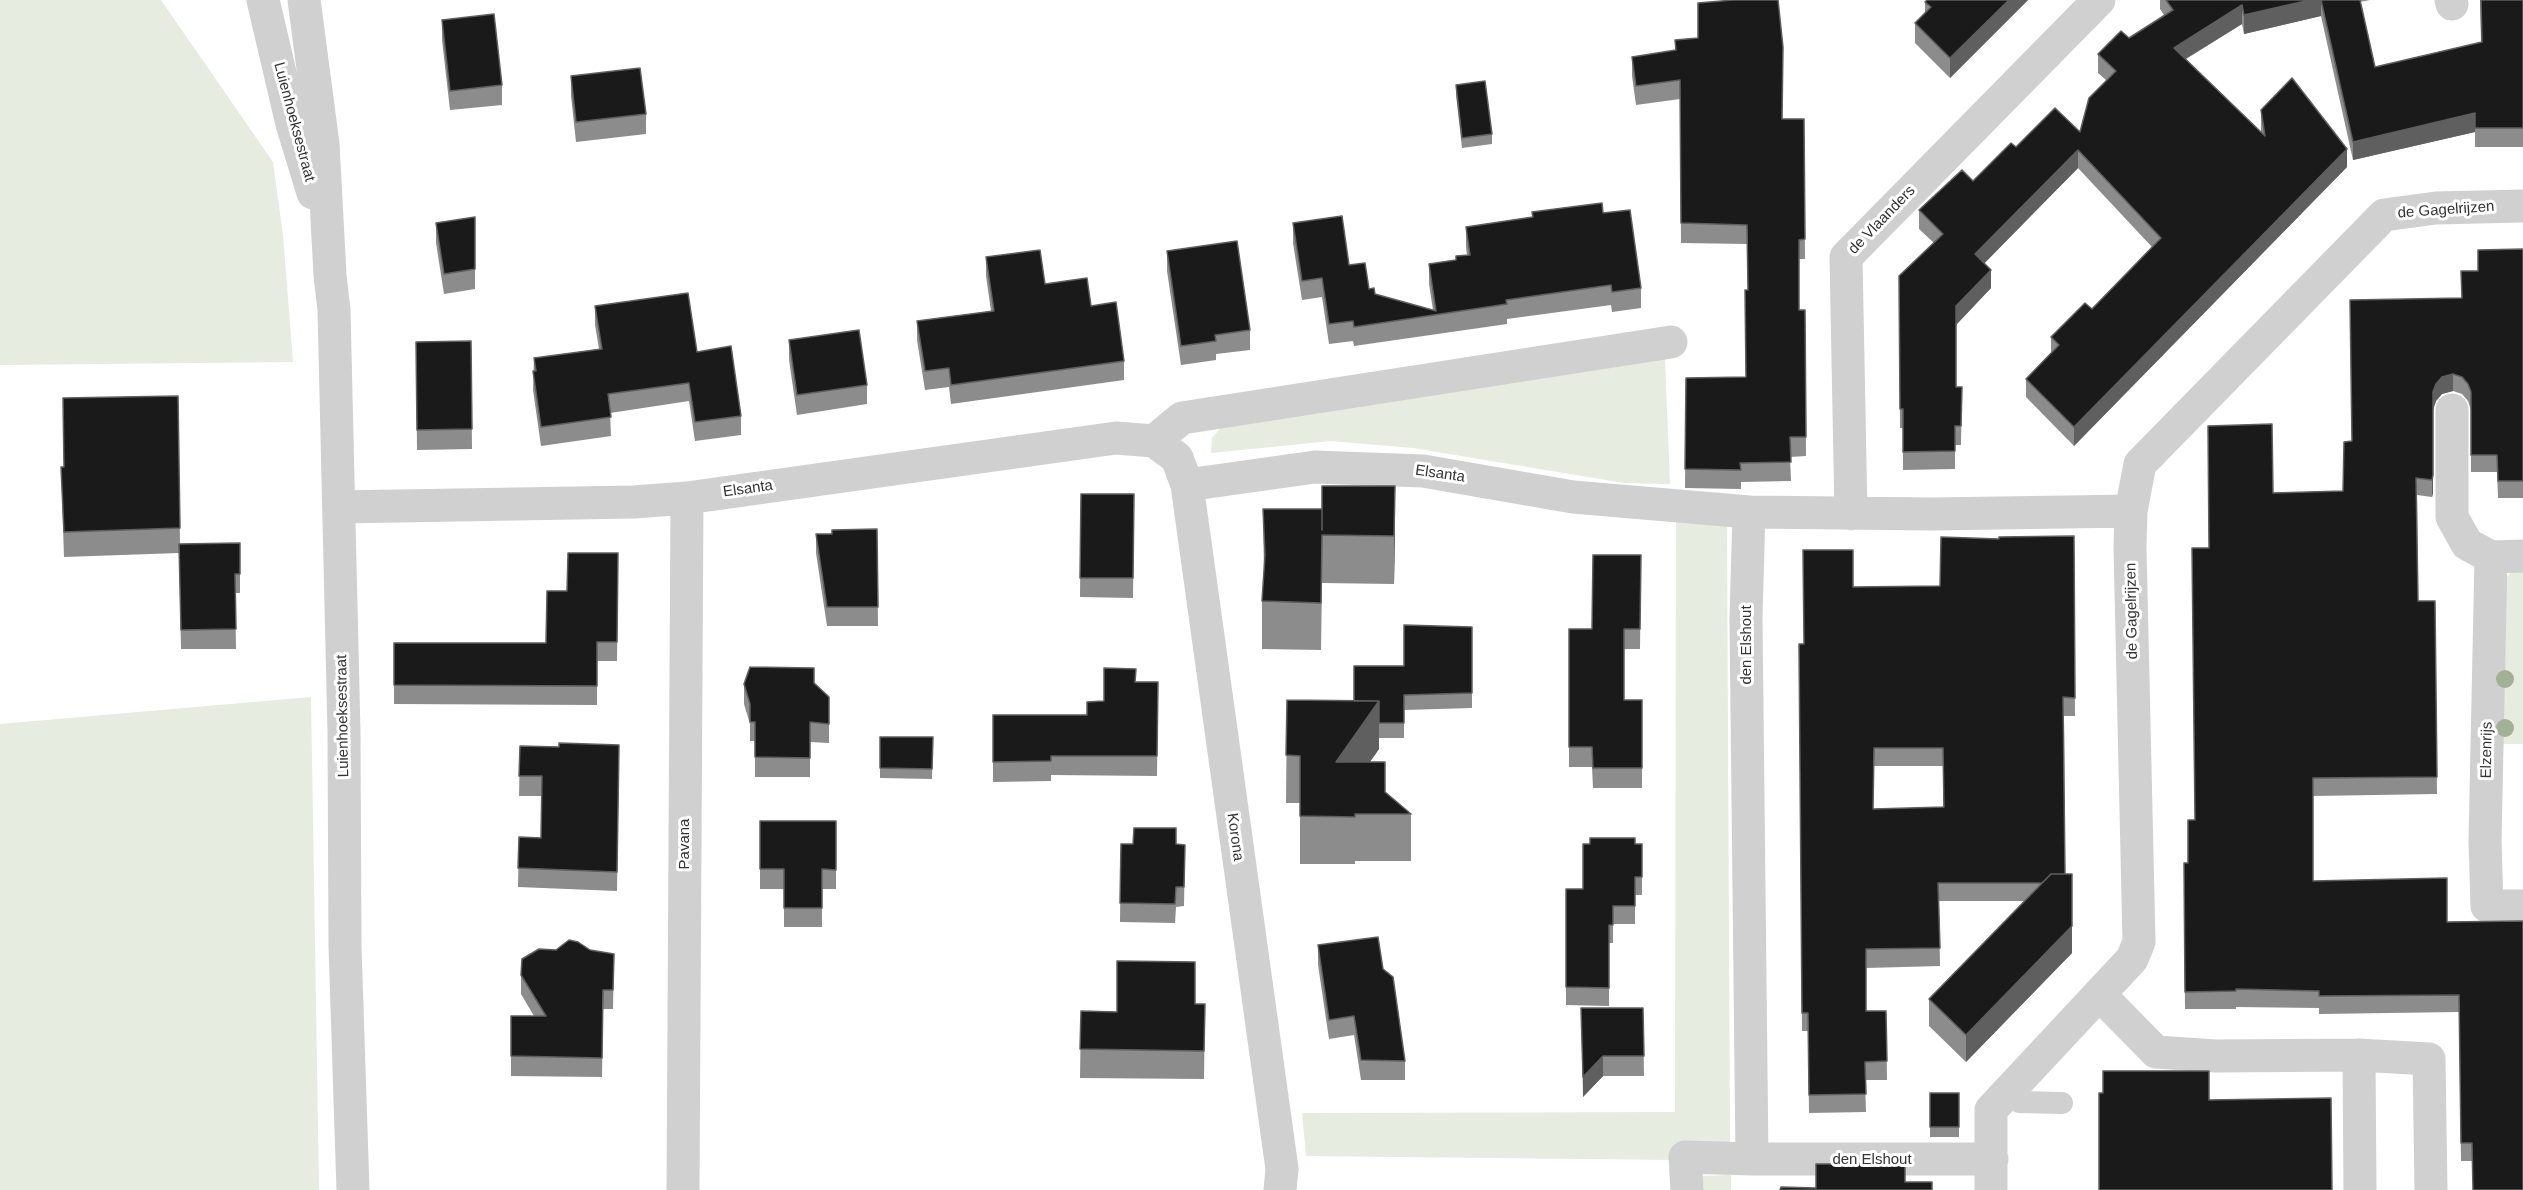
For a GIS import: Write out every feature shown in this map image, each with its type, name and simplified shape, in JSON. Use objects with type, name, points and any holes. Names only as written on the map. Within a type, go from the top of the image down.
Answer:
[{"type":"street","name":"Luienhoeksestraat","points":[[263,0],[292,124],[329,243]]},
{"type":"street","name":"Luienhoeksestraat","points":[[304,0],[323,144],[334,310],[344,732],[345,946],[353,1190]]},
{"type":"street","name":"de Vlaanders","points":[[1851,514],[1846,257],[2099,0]]},
{"type":"street","name":"de Gagelrijzen","points":[[1991,1175],[1991,1110],[2132,959],[2139,942],[2131,511],[2140,464],[2384,215],[2436,208],[2523,206]]},
{"type":"street","points":[[1187,485],[1177,458],[1154,441],[1182,418],[1671,342]]},
{"type":"street","points":[[2452,410],[2452,517],[2467,544],[2491,557],[2523,556]]},
{"type":"street","name":"Elsanta","points":[[339,507],[634,502],[687,498],[1116,438],[1154,441]]},
{"type":"street","name":"Elsanta","points":[[1187,485],[1315,467],[1423,471],[1574,497],[1749,512]]},
{"type":"street","name":"Korona","points":[[1187,485],[1282,1169],[1280,1190]]},
{"type":"street","name":"Pavana","points":[[683,1190],[687,498]]},
{"type":"street","points":[[1749,512],[1851,514],[2131,511]]},
{"type":"street","name":"den Elshout","points":[[1749,512],[1746,618],[1752,1159]]},
{"type":"street","name":"Elzenrijs","points":[[2491,557],[2487,906],[2523,906]]},
{"type":"street","points":[[2099,994],[2156,1052],[2216,1056],[2313,1054],[2429,1059],[2431,1190]]},
{"type":"street","points":[[2359,1055],[2360,1190]]},
{"type":"street","name":"den Elshout","points":[[1687,1190],[1685,1157],[1752,1159],[1991,1175]]},
{"type":"lane","points":[[2005,1093],[2019,1102],[2062,1103]]},
{"type":"shaded area","points":[[0,0],[161,0],[273,162],[283,235],[293,362],[0,365]]},
{"type":"shaded area","points":[[1665,359],[1670,484],[1624,483],[1413,448],[1331,441],[1211,453],[1212,438],[1223,425]]},
{"type":"shaded area","points":[[1676,520],[1727,525],[1730,1142],[1675,1143],[1674,1160],[1306,1156],[1302,1113],[1675,1112]]},
{"type":"shaded area","points":[[2523,565],[2523,744],[2500,744],[2500,585],[2510,573]]},
{"type":"shaded area","points":[[311,697],[319,1190],[0,1190],[0,724]]},
{"type":"shaded area","points":[[1731,1175],[1731,1190],[1700,1190],[1699,1176]]},
{"type":"building","points":[[1778,0],[1783,47],[1782,119],[1804,119],[1805,239],[1799,240],[1799,310],[1805,310],[1806,437],[1790,437],[1791,462],[1740,463],[1741,470],[1685,469],[1686,378],[1746,377],[1747,225],[1681,223],[1680,80],[1636,86],[1632,57],[1676,50],[1675,40],[1698,38],[1698,3]]},
{"type":"building","points":[[1927,0],[2009,0],[1950,58],[1915,23],[1931,7],[1925,2]]},
{"type":"building","points":[[2166,0],[2310,0],[2244,15],[2242,5],[2174,48],[2265,136],[2261,110],[2292,78],[2347,149],[2074,427],[2026,379],[2059,345],[2051,337],[2085,303],[2092,309],[2161,238],[2078,150],[1975,254],[1991,270],[1956,306],[1956,387],[1962,387],[1961,426],[1955,426],[1955,451],[1903,452],[1903,409],[1900,409],[1899,276],[1943,234],[1919,210],[1962,170],[1973,181],[2011,143],[2016,147],[2055,108],[2080,132],[2089,98],[2116,71],[2098,54],[2121,31],[2129,38],[2173,10]]},
{"type":"building","points":[[2321,0],[2360,0],[2375,67],[2482,42],[2481,0],[2523,0],[2523,128],[2475,128],[2475,113],[2353,142]]},
{"type":"building","points":[[494,14],[502,85],[450,91],[442,20]]},
{"type":"building","points":[[640,68],[646,114],[576,122],[571,76]]},
{"type":"building","points":[[1485,81],[1492,134],[1462,138],[1456,85]]},
{"type":"building","points":[[1602,203],[1603,213],[1630,210],[1641,288],[1612,292],[1611,285],[1506,300],[1507,304],[1354,327],[1353,321],[1329,324],[1322,278],[1302,281],[1293,223],[1342,216],[1349,265],[1365,263],[1369,289],[1374,288],[1375,294],[1436,311],[1429,264],[1456,260],[1456,256],[1470,255],[1466,227],[1533,217],[1532,212]]},
{"type":"building","points":[[475,217],[475,269],[444,274],[436,223]]},
{"type":"building","points":[[1237,241],[1250,330],[1215,335],[1216,341],[1181,346],[1167,251]]},
{"type":"building","points":[[2523,249],[2523,481],[2498,481],[2497,455],[2471,455],[2471,392],[2462,377],[2453,374],[2442,377],[2433,392],[2432,480],[2416,478],[2418,601],[2435,601],[2437,777],[2313,778],[2313,881],[2447,878],[2447,922],[2523,921],[2523,1190],[2473,1190],[2472,1143],[2461,1143],[2459,995],[2319,996],[2319,991],[2236,989],[2236,991],[2185,992],[2184,863],[2188,863],[2188,820],[2195,820],[2192,548],[2209,548],[2208,426],[2272,424],[2273,493],[2343,491],[2344,442],[2352,441],[2350,300],[2462,298],[2461,271],[2478,271],[2478,250]]},
{"type":"building","points":[[1040,250],[1045,284],[1087,278],[1091,306],[1116,302],[1124,361],[951,385],[949,368],[925,371],[917,321],[994,311],[986,257]]},
{"type":"building","points":[[688,293],[697,352],[731,346],[741,416],[695,422],[689,383],[608,394],[611,417],[541,427],[533,371],[536,371],[534,358],[602,349],[595,306]]},
{"type":"building","points":[[859,330],[867,385],[797,395],[789,340]]},
{"type":"building","points":[[471,341],[472,429],[417,430],[416,342]]},
{"type":"building","points":[[178,396],[180,528],[64,532],[61,467],[64,467],[63,398]]},
{"type":"building","points":[[1322,486],[1395,486],[1394,536],[1322,535],[1321,603],[1262,601],[1265,555],[1263,509],[1322,509]]},
{"type":"building","points":[[1081,494],[1134,494],[1133,578],[1080,578]]},
{"type":"building","points":[[877,529],[878,607],[827,607],[816,534],[832,534],[832,530]]},
{"type":"building","points":[[2074,536],[2075,698],[2063,697],[2065,874],[2051,874],[2042,883],[1938,883],[1940,948],[1866,949],[1866,1011],[1886,1011],[1887,1061],[1865,1062],[1866,1094],[1809,1095],[1808,1013],[1802,1013],[1799,644],[1804,644],[1803,550],[1853,550],[1853,587],[1940,586],[1941,537],[1999,539],[1999,537]],"holes":[[[1874,748],[1943,748],[1944,807],[1873,809]]]},
{"type":"building","points":[[240,543],[240,574],[235,574],[236,629],[181,630],[179,544]]},
{"type":"building","points":[[568,553],[618,553],[617,642],[597,642],[597,686],[394,685],[394,643],[546,643],[547,591],[567,591]]},
{"type":"building","points":[[1593,555],[1641,555],[1640,629],[1624,629],[1624,700],[1642,700],[1642,768],[1593,768],[1592,747],[1569,747],[1569,629],[1592,629]]},
{"type":"building","points":[[1404,625],[1472,627],[1472,693],[1404,695],[1404,723],[1379,723],[1379,701],[1354,701],[1354,666],[1404,666]]},
{"type":"building","points":[[750,667],[814,668],[814,683],[829,697],[829,724],[810,722],[810,758],[755,757],[755,722],[750,722],[750,704],[744,684]]},
{"type":"building","points":[[1104,668],[1136,669],[1135,682],[1158,682],[1157,756],[1051,756],[1051,761],[993,762],[993,715],[1087,715],[1087,702],[1104,701]]},
{"type":"building","points":[[1287,700],[1379,701],[1336,762],[1385,762],[1385,792],[1411,814],[1355,814],[1355,817],[1300,816],[1300,756],[1286,755]]},
{"type":"building","points":[[880,737],[933,737],[932,769],[880,768]]},
{"type":"building","points":[[559,743],[619,745],[617,872],[518,868],[519,837],[541,838],[542,776],[519,776],[520,746],[559,747]]},
{"type":"building","points":[[760,821],[836,821],[836,870],[822,869],[822,908],[784,908],[784,869],[760,869]]},
{"type":"building","points":[[1134,828],[1176,828],[1176,844],[1185,845],[1184,887],[1176,887],[1175,904],[1120,903],[1121,844],[1133,844]]},
{"type":"building","points":[[1590,838],[1635,838],[1635,844],[1642,844],[1642,877],[1635,877],[1635,906],[1613,906],[1613,925],[1609,925],[1609,988],[1566,987],[1566,889],[1583,889],[1583,844],[1590,844]]},
{"type":"building","points":[[2051,874],[2072,874],[2072,926],[1966,1035],[1929,999]]},
{"type":"building","points":[[1378,937],[1383,969],[1393,977],[1405,1061],[1361,1060],[1354,1016],[1329,1020],[1318,945]]},
{"type":"building","points":[[569,940],[578,942],[590,950],[614,954],[613,990],[603,990],[602,1058],[511,1056],[511,1016],[546,1016],[521,975],[522,959],[539,949],[556,950]]},
{"type":"building","points":[[1117,961],[1195,962],[1195,1004],[1205,1004],[1204,1051],[1080,1049],[1081,1011],[1117,1012]]},
{"type":"building","points":[[1581,1008],[1643,1008],[1644,1056],[1603,1056],[1583,1077]]},
{"type":"building","points":[[2103,1071],[2209,1071],[2209,1100],[2331,1098],[2332,1190],[2099,1190],[2099,1093],[2103,1093]]},
{"type":"building","points":[[1930,1093],[1959,1093],[1959,1127],[1930,1127]]},
{"type":"building","points":[[1816,1164],[1905,1164],[1905,1182],[1932,1182],[1932,1190],[1780,1190],[1781,1187],[1816,1188]]}]
